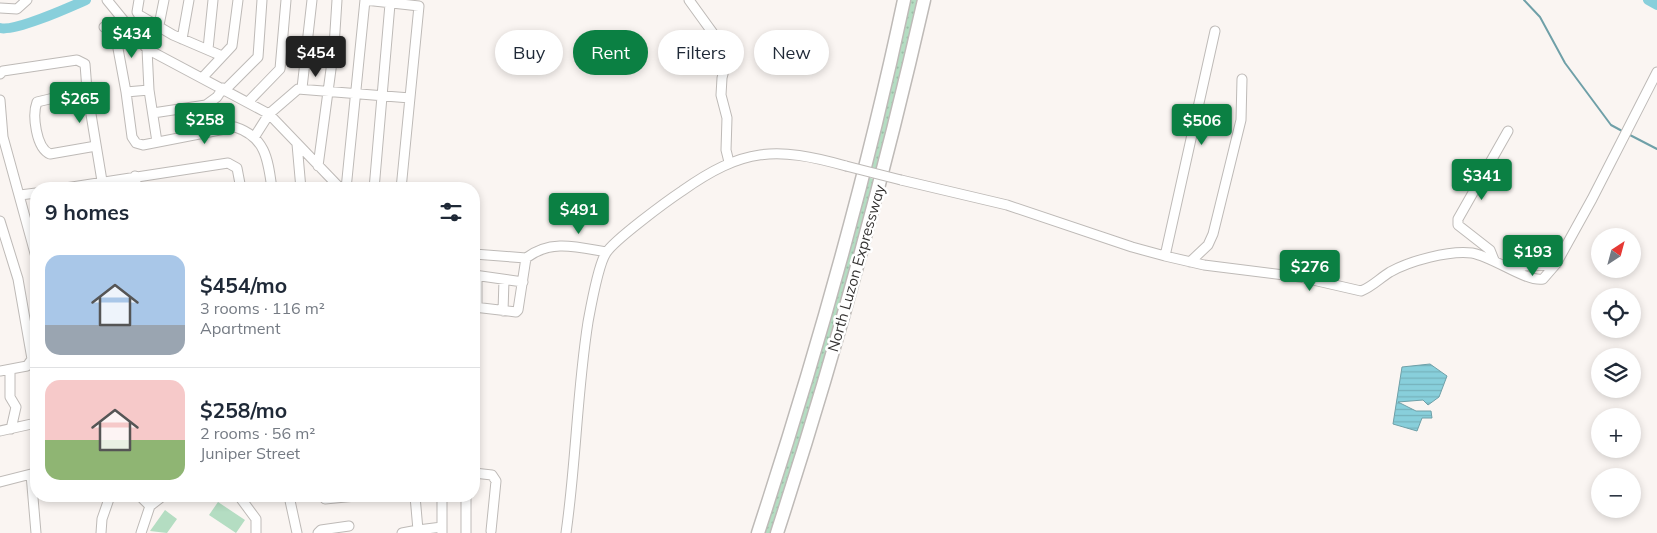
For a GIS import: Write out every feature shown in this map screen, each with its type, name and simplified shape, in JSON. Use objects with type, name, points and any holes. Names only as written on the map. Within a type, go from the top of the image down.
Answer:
[{"type":"highway","name":"North Luzon Expressway","points":[[758,533],[838,266],[886,85],[904,0]]},
{"type":"highway","name":"North Luzon Expressway","points":[[777,533],[854,280],[904,87],[924,0]]},
{"type":"street","points":[[107,0],[147,49],[249,101],[269,114],[334,182]]},
{"type":"street","points":[[139,0],[138,14],[182,39],[222,56]]},
{"type":"street","points":[[159,25],[164,0]]},
{"type":"street","points":[[182,39],[189,0]]},
{"type":"street","points":[[208,49],[213,0]]},
{"type":"street","points":[[203,77],[232,46],[238,0]]},
{"type":"street","points":[[153,112],[211,103],[224,88],[258,57],[262,0]]},
{"type":"street","points":[[249,101],[280,69],[286,0]]},
{"type":"street","points":[[302,88],[312,0]]},
{"type":"street","points":[[318,166],[334,48],[337,0]]},
{"type":"street","points":[[347,182],[365,0],[419,6],[402,182]]},
{"type":"street","points":[[689,0],[728,54],[722,78],[721,95],[727,118],[726,150],[729,162]]},
{"type":"street","points":[[0,8],[11,9],[24,3]]},
{"type":"street","points":[[375,182],[390,4]]},
{"type":"street","points":[[104,28],[114,27],[122,20]]},
{"type":"street","points":[[114,27],[134,140],[143,145],[235,127],[255,136],[264,148],[268,158],[271,182]]},
{"type":"street","points":[[1165,256],[1215,31]]},
{"type":"street","points":[[147,49],[149,90],[157,142]]},
{"type":"street","points":[[0,74],[3,71],[78,60],[85,64],[87,90],[102,181]]},
{"type":"street","points":[[566,533],[580,377],[592,298],[606,252],[667,201],[704,175],[729,162],[760,154],[806,155],[1007,205],[1132,247],[1165,256],[1190,262],[1300,277],[1361,291],[1391,272],[1422,258],[1471,253],[1509,266],[1537,280],[1543,279],[1550,274],[1556,264],[1657,72]]},
{"type":"street","points":[[1190,262],[1208,245],[1213,234],[1241,120],[1242,79]]},
{"type":"street","points":[[255,136],[269,114],[295,90],[302,88],[410,98]]},
{"type":"street","points":[[87,90],[37,102],[38,139],[42,150],[50,154],[96,146]]},
{"type":"street","points":[[126,92],[149,90]]},
{"type":"street","points":[[0,100],[3,137],[30,223]]},
{"type":"street","points":[[1494,260],[1490,250],[1458,225],[1458,219],[1508,131]]},
{"type":"street","points":[[297,144],[300,182]]},
{"type":"street","points":[[97,182],[228,163],[237,168],[239,182]]},
{"type":"street","points":[[135,176],[136,182]]},
{"type":"street","points":[[20,195],[30,194]]},
{"type":"street","points":[[0,221],[18,279],[30,348]]},
{"type":"street","points":[[480,254],[526,258],[549,246],[575,247],[606,252]]},
{"type":"street","points":[[480,309],[503,311],[518,310],[526,258]]},
{"type":"street","points":[[1509,266],[1556,264]]},
{"type":"street","points":[[480,277],[523,282]]},
{"type":"street","points":[[503,311],[504,280]]},
{"type":"street","points":[[11,429],[16,407],[10,397],[5,370],[27,366],[30,362]]},
{"type":"street","points":[[0,430],[30,424]]},
{"type":"street","points":[[0,482],[30,474]]},
{"type":"street","points":[[480,474],[492,475],[496,481],[491,531]]},
{"type":"street","points":[[33,502],[36,533]]},
{"type":"street","points":[[101,533],[102,519],[108,502]]},
{"type":"street","points":[[146,502],[150,506]]},
{"type":"street","points":[[141,533],[150,506],[155,502]]},
{"type":"street","points":[[244,502],[256,519],[256,533]]},
{"type":"street","points":[[290,502],[298,533]]},
{"type":"street","points":[[416,502],[418,530]]},
{"type":"street","points":[[402,533],[418,530],[442,530],[442,502]]},
{"type":"street","points":[[466,502],[466,533]]},
{"type":"street","points":[[318,533],[322,530],[349,526]]},
{"type":"green space","points":[[909,0],[919,0],[879,171],[869,169]]},
{"type":"green space","points":[[867,177],[877,180],[773,533],[762,533]]},
{"type":"green space","points":[[218,502],[245,520],[236,533],[209,515]]},
{"type":"green space","points":[[165,510],[177,519],[167,533],[150,531]]},
{"type":"water","points":[[1430,364],[1447,376],[1439,397],[1428,405],[1423,400],[1398,402],[1416,411],[1431,411],[1432,418],[1422,418],[1417,431],[1393,424],[1402,367]]},
{"type":"waterway","points":[[0,28],[30,23],[86,0]]},
{"type":"waterway","points":[[1524,0],[1540,17],[1565,63],[1611,125],[1624,132]]},
{"type":"waterway","points":[[1648,0],[1657,5]]},
{"type":"waterway","points":[[1628,134],[1657,149]]}]
